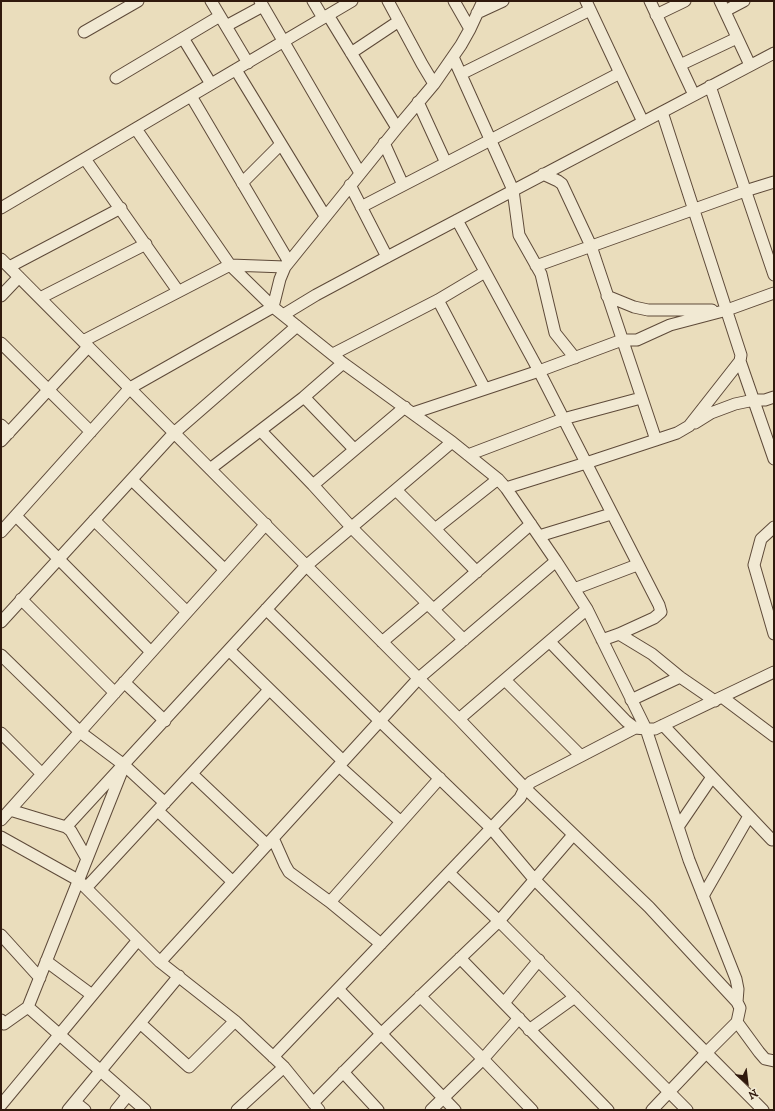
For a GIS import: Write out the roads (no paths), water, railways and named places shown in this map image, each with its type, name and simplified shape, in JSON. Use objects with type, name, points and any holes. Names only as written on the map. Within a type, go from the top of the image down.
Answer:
[{"type":"street","points":[[84,32],[138,1]]},
{"type":"street","points":[[211,1],[248,63]]},
{"type":"street","points":[[313,1],[351,53],[397,128]]},
{"type":"street","points":[[1,208],[352,1]]},
{"type":"street","points":[[388,1],[434,84]]},
{"type":"street","points":[[454,1],[470,30]]},
{"type":"street","points":[[1,532],[130,388],[273,307],[280,279],[287,264],[384,143],[434,84],[470,30],[483,1]]},
{"type":"street","points":[[477,13],[503,1]]},
{"type":"street","points":[[650,1],[694,95]]},
{"type":"street","points":[[656,15],[685,1]]},
{"type":"street","points":[[744,1],[723,6],[750,65]]},
{"type":"street","points":[[226,26],[261,3],[360,173]]},
{"type":"street","points":[[461,74],[588,5],[643,122]]},
{"type":"street","points":[[116,78],[220,16]]},
{"type":"street","points":[[351,53],[399,21]]},
{"type":"street","points":[[184,38],[211,84]]},
{"type":"street","points":[[680,66],[737,38]]},
{"type":"street","points":[[283,315],[387,256],[774,53]]},
{"type":"street","points":[[453,57],[513,190],[520,235],[541,274],[555,334],[575,358]]},
{"type":"street","points":[[236,70],[325,216]]},
{"type":"street","points":[[361,207],[620,73]]},
{"type":"street","points":[[710,86],[774,275]]},
{"type":"street","points":[[191,96],[287,264]]},
{"type":"street","points":[[418,102],[446,163]]},
{"type":"street","points":[[662,112],[741,355],[740,361],[689,426]]},
{"type":"street","points":[[136,129],[230,265],[273,307],[343,363],[452,442],[498,479],[506,488],[556,561],[587,610],[631,700],[689,860],[736,979],[738,989],[738,1002],[740,1008],[737,1022],[652,1110]]},
{"type":"street","points":[[384,143],[403,185]]},
{"type":"street","points":[[242,183],[281,144]]},
{"type":"street","points":[[85,158],[178,291]]},
{"type":"street","points":[[543,174],[562,184],[590,246],[656,440]]},
{"type":"street","points":[[536,266],[774,182]]},
{"type":"street","points":[[350,185],[387,256]]},
{"type":"street","points":[[121,208],[5,263],[460,719],[525,788],[650,907],[738,1002]]},
{"type":"street","points":[[457,220],[539,371],[659,606],[661,612],[654,618],[602,640]]},
{"type":"street","points":[[40,298],[146,244]]},
{"type":"street","points":[[4,433],[49,390],[86,344],[178,291],[230,265],[287,264]]},
{"type":"street","points":[[333,354],[438,300],[485,272]]},
{"type":"street","points":[[1,296],[19,277]]},
{"type":"street","points":[[313,484],[354,449],[409,410],[485,389],[539,371],[622,340],[637,340],[670,325],[727,310],[774,293]]},
{"type":"street","points":[[607,296],[634,307],[648,310],[727,310]]},
{"type":"street","points":[[438,300],[485,389]]},
{"type":"street","points":[[1,622],[174,433],[297,326]]},
{"type":"street","points":[[1,343],[91,432]]},
{"type":"street","points":[[740,361],[774,459]]},
{"type":"street","points":[[210,469],[304,397],[343,363]]},
{"type":"street","points":[[304,397],[354,449]]},
{"type":"street","points":[[506,488],[677,433],[711,413],[735,404],[754,400],[765,400],[774,397]]},
{"type":"street","points":[[468,455],[564,419],[641,398]]},
{"type":"street","points":[[261,431],[313,484],[352,528],[464,640]]},
{"type":"street","points":[[66,828],[306,566],[452,442]]},
{"type":"street","points":[[435,529],[498,479]]},
{"type":"street","points":[[132,480],[225,570]]},
{"type":"street","points":[[396,490],[476,572]]},
{"type":"street","points":[[539,536],[611,514]]},
{"type":"street","points":[[16,516],[151,652]]},
{"type":"street","points":[[94,520],[187,612]]},
{"type":"street","points":[[4,814],[80,732],[266,524]]},
{"type":"street","points":[[382,642],[476,572],[530,524]]},
{"type":"street","points":[[774,527],[761,539],[754,565],[774,634]]},
{"type":"street","points":[[160,962],[419,678],[556,561]]},
{"type":"street","points":[[574,589],[637,565]]},
{"type":"street","points":[[21,599],[115,693]]},
{"type":"street","points":[[266,609],[491,828],[534,879],[763,1110]]},
{"type":"street","points":[[460,719],[587,610]]},
{"type":"street","points":[[619,634],[652,654],[680,677],[718,699],[774,736]]},
{"type":"street","points":[[550,642],[626,721],[641,729]]},
{"type":"street","points":[[229,650],[401,822]]},
{"type":"street","points":[[1,655],[80,732],[124,765],[161,807],[233,882]]},
{"type":"street","points":[[273,1057],[520,798],[525,788],[531,782],[581,756],[641,729],[655,729],[774,672]]},
{"type":"street","points":[[631,700],[680,677]]},
{"type":"street","points":[[506,680],[581,756]]},
{"type":"street","points":[[124,682],[165,720]]},
{"type":"street","points":[[82,884],[161,807],[270,690]]},
{"type":"street","points":[[663,725],[772,840]]},
{"type":"street","points":[[1,733],[42,774]]},
{"type":"street","points":[[1,1020],[4,1024],[28,1007],[46,961],[82,884],[87,859],[124,765]]},
{"type":"street","points":[[192,774],[270,842],[289,872],[330,902],[381,944]]},
{"type":"street","points":[[678,827],[712,777]]},
{"type":"street","points":[[330,902],[440,778]]},
{"type":"street","points":[[4,814],[66,828],[71,832],[87,859]]},
{"type":"street","points":[[703,896],[749,816]]},
{"type":"street","points":[[1,837],[82,884],[160,962],[235,1021],[284,1067],[316,1106],[343,1072],[499,921],[573,835]]},
{"type":"street","points":[[449,873],[539,960],[687,1110]]},
{"type":"street","points":[[1,935],[40,978]]},
{"type":"street","points":[[1,1105],[138,940]]},
{"type":"street","points":[[460,958],[608,1110]]},
{"type":"street","points":[[504,1003],[539,960]]},
{"type":"street","points":[[46,961],[92,995]]},
{"type":"street","points":[[85,1110],[72,1106],[179,976]]},
{"type":"street","points":[[338,989],[455,1110]]},
{"type":"street","points":[[420,996],[532,1110]]},
{"type":"street","points":[[529,1030],[575,997]]},
{"type":"street","points":[[28,1007],[145,1110]]},
{"type":"street","points":[[431,1110],[483,1059],[518,1018]]},
{"type":"street","points":[[140,1023],[189,1067],[235,1021]]},
{"type":"street","points":[[737,1022],[765,1059],[774,1061]]},
{"type":"street","points":[[237,1110],[284,1067]]},
{"type":"street","points":[[343,1072],[378,1110]]},
{"type":"street","points":[[116,1110],[128,1095]]}]
